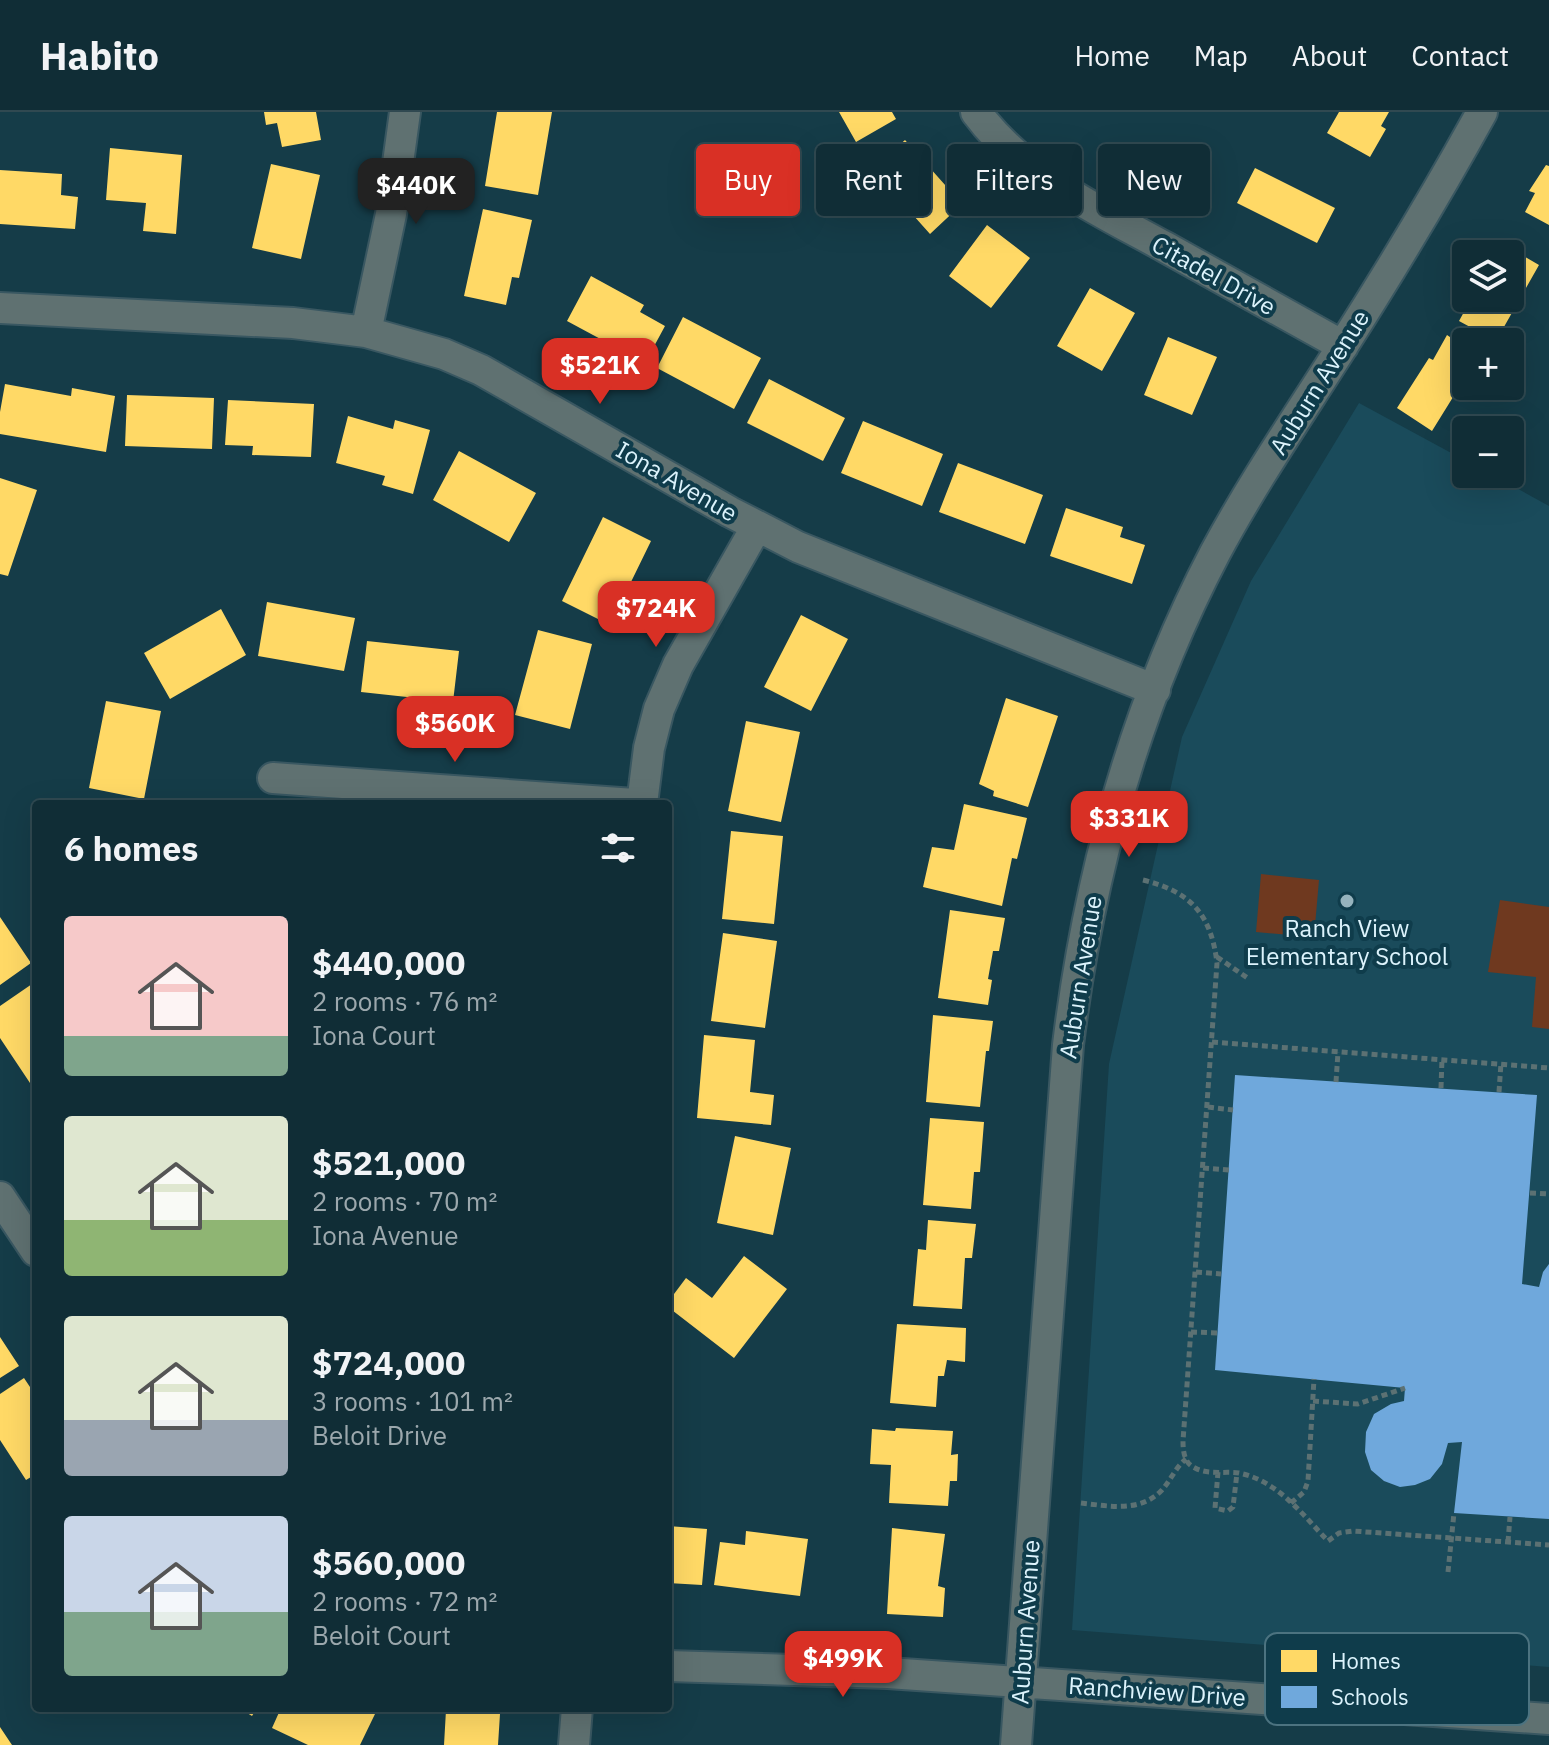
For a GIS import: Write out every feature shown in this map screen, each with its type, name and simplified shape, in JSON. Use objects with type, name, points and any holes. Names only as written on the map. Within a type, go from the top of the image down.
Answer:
[{"type":"street","points":[[366,332],[391,214],[405,112]]},
{"type":"street","name":"Citadel Drive","points":[[976,112],[1023,162],[1045,178],[1343,346]]},
{"type":"street","name":"Auburn Avenue","points":[[1016,1745],[1068,1045],[1078,964],[1097,873],[1125,773],[1170,649],[1215,554],[1256,482],[1443,182],[1482,112]]},
{"type":"street","name":"Iona Avenue","points":[[0,308],[293,323],[366,332],[444,354],[481,370],[798,547],[1155,690]]},
{"type":"street","points":[[642,800],[649,748],[663,698],[678,665],[757,526]]},
{"type":"street","points":[[273,778],[578,800]]},
{"type":"street","points":[[0,1197],[32,1245]]},
{"type":"street","name":"Ranchview Drive","points":[[672,1666],[888,1673],[1265,1699]]},
{"type":"street","points":[[574,1745],[577,1712]]},
{"type":"street","name":"Ranchview Drive","points":[[1529,1718],[1549,1719]]},
{"type":"path","points":[[1143,880],[1173,890],[1201,912],[1211,929],[1216,957],[1183,1441],[1186,1459],[1196,1469],[1237,1473],[1269,1483],[1328,1541],[1339,1533],[1353,1531],[1549,1545]]},
{"type":"path","points":[[1216,957],[1249,979]]},
{"type":"path","points":[[1212,1042],[1549,1068]]},
{"type":"path","points":[[1336,1082],[1338,1052]]},
{"type":"path","points":[[1441,1088],[1442,1059]]},
{"type":"path","points":[[1499,1092],[1501,1063]]},
{"type":"path","points":[[1208,1107],[1233,1110]]},
{"type":"path","points":[[1203,1168],[1229,1170]]},
{"type":"path","points":[[1530,1193],[1549,1194]]},
{"type":"path","points":[[1196,1272],[1221,1274]]},
{"type":"path","points":[[1191,1332],[1218,1333]]},
{"type":"path","points":[[1291,1503],[1304,1492],[1308,1481],[1314,1379]]},
{"type":"path","points":[[1313,1401],[1358,1404],[1405,1388]]},
{"type":"path","points":[[1081,1503],[1131,1507],[1144,1502],[1164,1487],[1186,1459]]},
{"type":"path","points":[[1218,1472],[1215,1508],[1228,1511],[1233,1507],[1237,1473]]},
{"type":"path","points":[[1448,1572],[1454,1513]]},
{"type":"path","points":[[1508,1542],[1510,1517]]},
{"type":"shaded area","name":"Ranch View Elementary School","points":[[1359,403],[1452,453],[1452,488],[1516,488],[1549,506],[1549,1667],[1529,1665],[1529,1633],[1265,1633],[1265,1645],[1072,1630],[1109,1064],[1182,737],[1251,581]]},
{"type":"shaded area","points":[[1261,874],[1319,880],[1314,937],[1256,932]]},
{"type":"shaded area","points":[[1500,900],[1549,907],[1549,1029],[1532,1027],[1536,977],[1488,972]]},
{"type":"building: Homes","points":[[264,112],[316,112],[321,140],[282,147],[277,123],[266,125]]},
{"type":"building: Homes","points":[[497,112],[552,112],[538,195],[485,186]]},
{"type":"building: Homes","points":[[839,112],[892,112],[896,119],[856,142]]},
{"type":"building: Homes","points":[[1339,112],[1389,112],[1381,126],[1386,129],[1370,157],[1327,133]]},
{"type":"building: Homes","points":[[110,148],[182,155],[176,234],[143,231],[146,203],[106,200]]},
{"type":"building: Homes","points":[[271,164],[320,175],[301,259],[252,248]]},
{"type":"building: Homes","points":[[1546,165],[1549,166],[1549,225],[1525,212],[1535,193],[1529,191]]},
{"type":"building: Homes","points":[[1255,168],[1335,208],[1317,243],[1237,203]]},
{"type":"building: Homes","points":[[931,169],[947,187],[949,216],[930,234],[914,216],[931,216]]},
{"type":"building: Homes","points":[[0,170],[62,174],[61,195],[78,197],[75,229],[0,224]]},
{"type":"building: Homes","points":[[483,209],[532,220],[519,278],[512,277],[506,305],[464,296]]},
{"type":"building: Homes","points":[[987,225],[1030,258],[991,308],[949,276]]},
{"type":"building: Homes","points":[[1524,256],[1539,265],[1524,292]]},
{"type":"building: Homes","points":[[591,276],[644,305],[640,312],[665,326],[645,363],[567,321]]},
{"type":"building: Homes","points":[[1090,288],[1135,313],[1102,371],[1057,346]]},
{"type":"building: Homes","points":[[1464,312],[1512,312],[1503,328],[1472,328],[1459,321]]},
{"type":"building: Homes","points":[[683,317],[761,358],[734,409],[657,368]]},
{"type":"building: Homes","points":[[1447,335],[1452,338],[1452,399],[1432,431],[1397,408],[1429,358],[1433,360]]},
{"type":"building: Homes","points":[[1168,337],[1217,357],[1192,415],[1144,395]]},
{"type":"building: Homes","points":[[769,379],[845,418],[823,461],[747,423]]},
{"type":"building: Homes","points":[[5,384],[71,396],[72,388],[115,396],[106,452],[0,434]]},
{"type":"building: Homes","points":[[127,395],[214,398],[212,449],[125,446]]},
{"type":"building: Homes","points":[[228,400],[314,404],[311,457],[252,455],[253,446],[225,445]]},
{"type":"building: Homes","points":[[348,416],[393,429],[395,420],[430,430],[413,494],[382,485],[385,476],[336,463]]},
{"type":"building: Homes","points":[[863,421],[943,454],[922,506],[841,473]]},
{"type":"building: Homes","points":[[459,451],[536,493],[509,542],[433,500]]},
{"type":"building: Homes","points":[[958,463],[1043,495],[1025,544],[939,512]]},
{"type":"building: Homes","points":[[0,478],[37,490],[8,576],[0,574]]},
{"type":"building: Homes","points":[[1066,508],[1123,527],[1120,537],[1145,545],[1132,584],[1050,556]]},
{"type":"building: Homes","points":[[603,517],[651,541],[610,625],[562,601]]},
{"type":"building: Homes","points":[[267,602],[355,618],[344,671],[258,656]]},
{"type":"building: Homes","points":[[221,609],[246,655],[170,699],[144,653]]},
{"type":"building: Homes","points":[[801,615],[848,639],[811,711],[764,687]]},
{"type":"building: Homes","points":[[538,630],[592,644],[570,729],[515,715]]},
{"type":"building: Homes","points":[[367,641],[459,651],[453,702],[361,692]]},
{"type":"building: Homes","points":[[1006,698],[1058,716],[1028,807],[993,796],[994,791],[979,784]]},
{"type":"building: Homes","points":[[106,701],[161,711],[144,799],[89,788]]},
{"type":"building: Homes","points":[[746,721],[800,732],[781,822],[728,811]]},
{"type":"building: Homes","points":[[964,804],[1027,818],[1017,859],[1012,858],[1002,906],[923,887],[932,847],[954,850]]},
{"type":"building: Homes","points":[[731,831],[783,836],[774,924],[722,919]]},
{"type":"building: Homes","points":[[950,910],[1005,918],[999,951],[993,951],[988,1005],[938,998]]},
{"type":"building: Homes","points":[[0,917],[31,963],[0,985]]},
{"type":"building: Homes","points":[[723,933],[777,941],[765,1028],[711,1021]]},
{"type":"building: Homes","points":[[32,984],[32,1086],[0,1038],[0,1006]]},
{"type":"building: Homes","points":[[933,1015],[993,1021],[989,1051],[986,1051],[980,1107],[926,1102]]},
{"type":"building: Homes","points":[[704,1035],[755,1040],[750,1092],[774,1095],[771,1125],[697,1118]]},
{"type":"building: Homes","points":[[930,1118],[984,1122],[980,1172],[974,1172],[971,1209],[923,1205]]},
{"type":"building: Homes","points":[[735,1136],[791,1148],[773,1235],[717,1223]]},
{"type":"building: Homes","points":[[928,1220],[976,1224],[972,1258],[965,1258],[962,1309],[913,1306],[918,1249],[926,1250]]},
{"type":"building: Homes","points":[[744,1256],[787,1289],[734,1358],[672,1310],[672,1297],[686,1278],[712,1298]]},
{"type":"building: Homes","points":[[897,1324],[966,1328],[965,1362],[947,1360],[944,1376],[938,1376],[936,1407],[890,1403]]},
{"type":"building: Homes","points":[[0,1337],[19,1366],[0,1378]]},
{"type":"building: Homes","points":[[24,1378],[32,1390],[32,1476],[26,1480],[0,1440],[0,1394]]},
{"type":"building: Homes","points":[[896,1428],[953,1431],[951,1455],[958,1454],[957,1481],[950,1481],[948,1506],[889,1503],[891,1465],[870,1464],[872,1429],[895,1431]]},
{"type":"building: Homes","points":[[672,1526],[707,1529],[702,1585],[672,1583]]},
{"type":"building: Homes","points":[[892,1528],[945,1534],[938,1586],[945,1588],[943,1617],[887,1614]]},
{"type":"building: Homes","points":[[746,1531],[808,1539],[800,1596],[714,1585],[720,1542],[745,1545]]},
{"type":"building: Homes","points":[[279,1712],[375,1714],[360,1745],[308,1745],[272,1728]]},
{"type":"building: Homes","points":[[446,1712],[500,1714],[498,1745],[444,1745]]},
{"type":"building: Homes","points":[[0,1727],[12,1745],[0,1745]]},
{"type":"building: Schools","points":[[1235,1075],[1537,1095],[1522,1284],[1539,1287],[1549,1264],[1549,1519],[1454,1513],[1462,1442],[1448,1443],[1442,1464],[1430,1479],[1415,1485],[1400,1487],[1384,1481],[1371,1470],[1365,1452],[1366,1432],[1374,1414],[1391,1404],[1404,1401],[1405,1388],[1215,1370]]},
{"type":"place","name":"Ranch View Elementary School","points":[[1347,901]]}]
